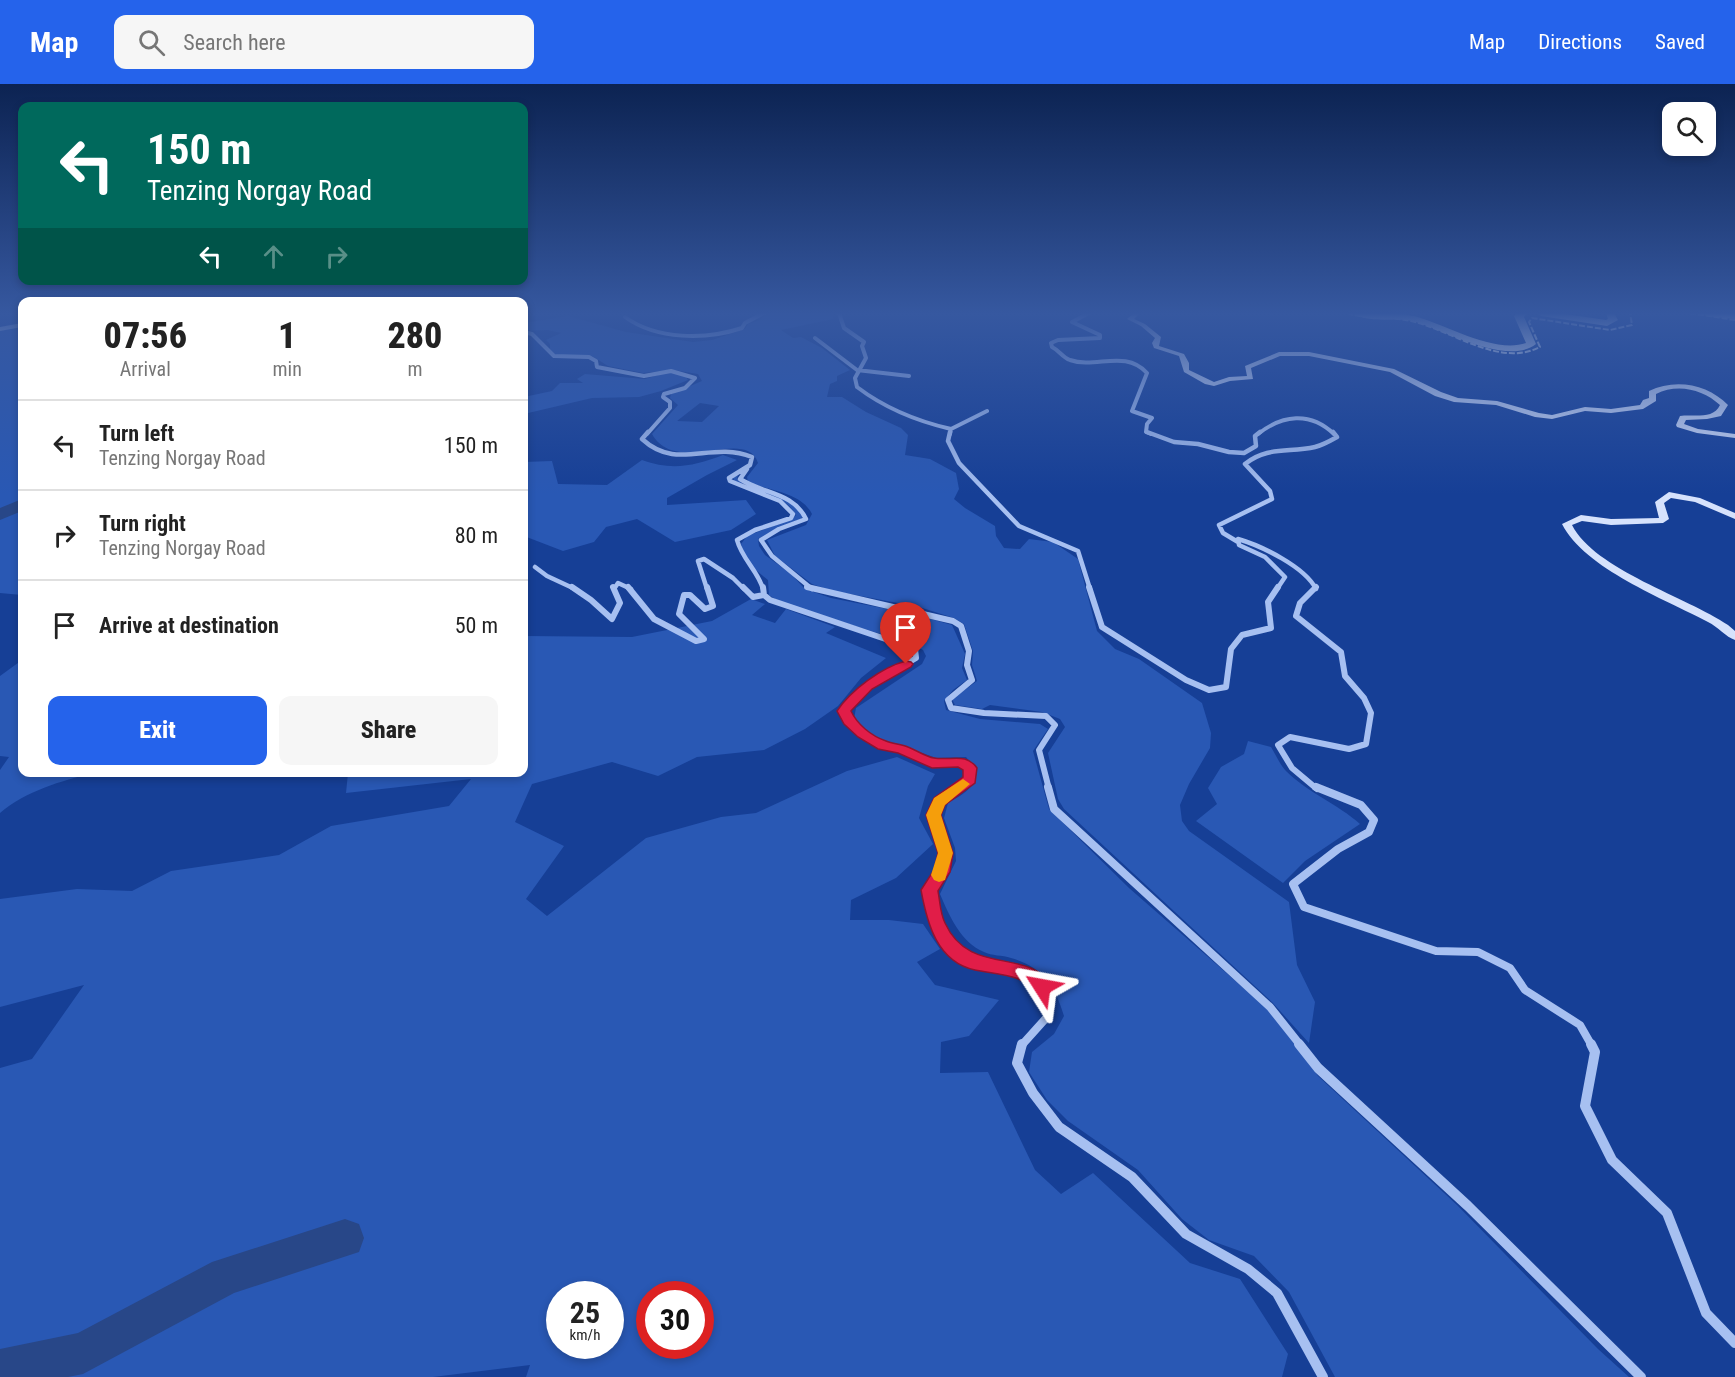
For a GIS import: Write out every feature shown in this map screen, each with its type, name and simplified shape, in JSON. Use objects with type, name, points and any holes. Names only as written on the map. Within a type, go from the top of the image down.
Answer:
[{"type":"main road","points":[[1190,373],[1207,383],[1214,384],[1229,379],[1251,378],[1249,373]]},
{"type":"main road","points":[[1398,373],[1438,394],[1456,400],[1497,403],[1552,417],[1585,409],[1611,411],[1643,407],[1646,402],[1653,399],[1652,393],[1672,385],[1707,393],[1718,398],[1724,405],[1723,410],[1716,416],[1683,418],[1680,425],[1735,436]]},
{"type":"main road","points":[[1735,516],[1697,500],[1669,495],[1659,502],[1665,519],[1660,521],[1611,522],[1581,518],[1567,524],[1568,531],[1576,541],[1607,564],[1726,626],[1735,637]]},
{"type":"street","points":[[630,373],[644,376],[658,373]]},
{"type":"street","points":[[679,373],[695,378],[685,388],[664,394],[663,398],[670,402],[670,408],[642,439],[655,450],[676,456],[718,451],[742,453],[752,457],[752,462],[740,479],[749,487],[795,501],[803,510],[806,519],[779,529],[761,540],[772,556],[808,588],[953,621],[962,626],[969,651],[967,665],[972,680],[948,700],[951,708],[984,713],[1046,716],[1055,725],[1039,750],[1054,808],[1270,1007],[1318,1068],[1468,1206],[1641,1377]]},
{"type":"street","points":[[857,373],[855,378],[857,387],[870,398],[906,416],[951,429],[987,411]]},
{"type":"street","points":[[895,373],[909,376]]},
{"type":"street","points":[[951,429],[948,441],[959,463],[1019,526],[1078,551],[1102,627],[1186,680],[1209,690],[1226,687],[1231,650],[1242,635],[1272,628],[1268,602],[1285,577],[1265,557],[1223,533],[1220,525],[1272,499],[1270,491],[1245,464],[1251,458],[1274,450],[1309,448],[1337,437],[1329,428],[1317,422],[1290,418],[1277,420],[1255,436],[1256,446],[1244,453],[1174,442],[1146,432],[1147,424],[1152,418],[1132,411],[1147,373]]},
{"type":"street","points":[[748,468],[733,474],[729,477],[730,481],[749,491],[782,500],[793,514],[791,518],[754,530],[737,540],[739,552],[746,564],[761,579],[764,595]]},
{"type":"street","points":[[1238,542],[1238,539],[1272,552],[1300,571],[1317,588],[1300,603],[1296,616],[1341,652],[1345,676],[1364,698],[1371,713],[1366,744],[1349,749],[1290,737],[1278,745],[1293,768],[1318,789],[1361,805],[1374,820],[1369,832],[1338,849],[1293,884],[1305,907],[1436,951],[1478,952],[1510,968],[1525,990],[1580,1024],[1595,1052],[1585,1106],[1612,1160],[1667,1213],[1706,1313],[1735,1343]]},
{"type":"street","points":[[535,567],[547,578],[569,585],[600,606],[612,619],[620,603],[613,587],[618,583],[625,584],[638,594],[652,618],[696,641],[704,639],[679,614],[684,595],[690,595],[705,609],[713,606],[698,561],[704,560],[733,578],[753,597],[764,595],[777,603],[915,649],[916,658],[867,686],[844,711],[849,721],[863,734],[883,746],[902,749],[932,763],[960,762],[970,768],[970,779],[939,802],[934,815],[946,853],[942,872],[930,890],[936,923],[951,947],[971,962],[1027,974],[1042,987],[1051,1005],[1047,1017],[1021,1046],[1017,1063],[1033,1093],[1059,1127],[1132,1178],[1186,1234],[1248,1269],[1277,1293],[1323,1377]]},
{"type":"shaded area","points":[[0,373],[18,373],[18,504],[0,514]]},
{"type":"shaded area","points":[[664,373],[676,373],[685,375],[688,380],[639,397],[592,398],[528,413],[528,396],[552,391],[560,383],[583,383],[577,379],[585,374],[645,379]]},
{"type":"shaded area","points":[[694,373],[843,373],[837,376],[837,381],[830,384],[827,397],[842,397],[866,412],[901,428],[908,435],[905,455],[930,459],[956,473],[959,489],[954,499],[995,526],[996,536],[1004,548],[1020,549],[1029,539],[1053,542],[1078,559],[1097,631],[1115,649],[1139,659],[1202,703],[1211,733],[1210,748],[1189,784],[1180,805],[1182,821],[1189,831],[1289,902],[1297,965],[1315,1002],[1309,1043],[1272,1002],[1064,809],[1058,799],[1048,753],[1065,727],[1060,719],[1042,712],[990,705],[982,709],[955,705],[952,699],[977,681],[972,665],[973,651],[964,624],[954,618],[919,607],[829,590],[812,584],[775,556],[767,540],[806,525],[812,514],[800,501],[784,493],[748,482],[747,477],[758,463],[751,453],[740,449],[677,451],[663,446],[652,434],[678,405],[670,398],[671,394],[702,381],[698,374]],"holes":[[[700,403],[719,406],[702,422],[677,421]]]},
{"type":"shaded area","points":[[723,455],[737,460],[667,498],[667,505],[746,500],[756,514],[731,530],[675,542],[637,519],[606,527],[594,542],[563,551],[528,538],[528,462],[552,461],[558,484],[607,485],[642,460],[673,466],[702,462]]},
{"type":"shaded area","points":[[738,474],[737,479],[744,485],[788,499],[803,516],[758,539],[759,546],[765,555],[790,573],[805,589],[831,598],[913,614],[952,625],[965,654],[962,668],[967,680],[953,690],[944,701],[946,710],[980,719],[1040,724],[1048,729],[1033,751],[1049,809],[1129,888],[1270,1011],[1318,1076],[1457,1205],[1598,1349],[1629,1377],[1335,1377],[1289,1292],[1254,1256],[1209,1240],[1182,1219],[1138,1170],[1068,1121],[1047,1100],[1029,1072],[1032,1052],[1054,1034],[1064,1016],[1056,996],[1046,979],[1031,967],[1011,958],[987,953],[969,942],[947,911],[940,894],[956,861],[955,848],[944,818],[948,803],[971,786],[977,770],[966,757],[936,758],[900,745],[884,743],[864,732],[854,719],[856,708],[922,664],[926,656],[923,650],[913,644],[781,603],[769,595],[768,580],[747,563],[741,544],[747,536],[792,519],[796,515],[790,507],[776,497],[742,485],[734,481],[733,477]]},
{"type":"shaded area","points":[[18,509],[18,595],[0,593],[0,517]]},
{"type":"shaded area","points":[[751,599],[765,604],[752,615],[775,623],[786,609],[835,627],[826,633],[886,658],[861,678],[838,706],[805,729],[764,750],[697,757],[658,776],[612,762],[532,784],[515,822],[564,846],[526,899],[547,916],[646,838],[721,817],[756,813],[847,771],[897,757],[935,774],[928,786],[919,818],[933,844],[896,878],[851,900],[850,920],[889,920],[923,924],[940,949],[917,962],[935,985],[999,1000],[969,1036],[941,1042],[940,1073],[988,1072],[1035,1170],[1061,1194],[1093,1173],[1190,1263],[1240,1279],[1288,1354],[1282,1377],[526,1377],[530,1365],[433,1377],[0,1377],[0,1068],[32,1059],[84,985],[0,1007],[0,899],[77,889],[132,891],[171,871],[279,855],[331,826],[449,806],[471,779],[346,793],[348,777],[528,777],[528,636],[632,637],[712,621]]},
{"type":"shaded area","points":[[18,663],[18,777],[78,777],[32,793],[0,813],[0,770],[9,757],[0,756],[0,676]]},
{"type":"shaded area","points":[[1248,741],[1271,747],[1284,769],[1295,779],[1360,824],[1305,861],[1283,883],[1196,821],[1217,804],[1208,788],[1221,767],[1244,754]]},
{"type":"waterway","points":[[0,515],[18,506]]},
{"type":"waterway","points":[[0,1370],[83,1353],[226,1276],[345,1238]]},
{"type":"slow traffic","points":[[939,875],[942,872],[946,853],[934,815],[939,802],[963,784]]},
{"type":"route","points":[[906,664],[867,686],[844,711],[849,721],[863,734],[883,746],[902,749],[932,763],[960,762],[970,768],[970,779],[939,802],[934,815],[946,853],[942,872],[930,890],[936,923],[951,947],[971,962],[1027,974],[1042,987]]}]
